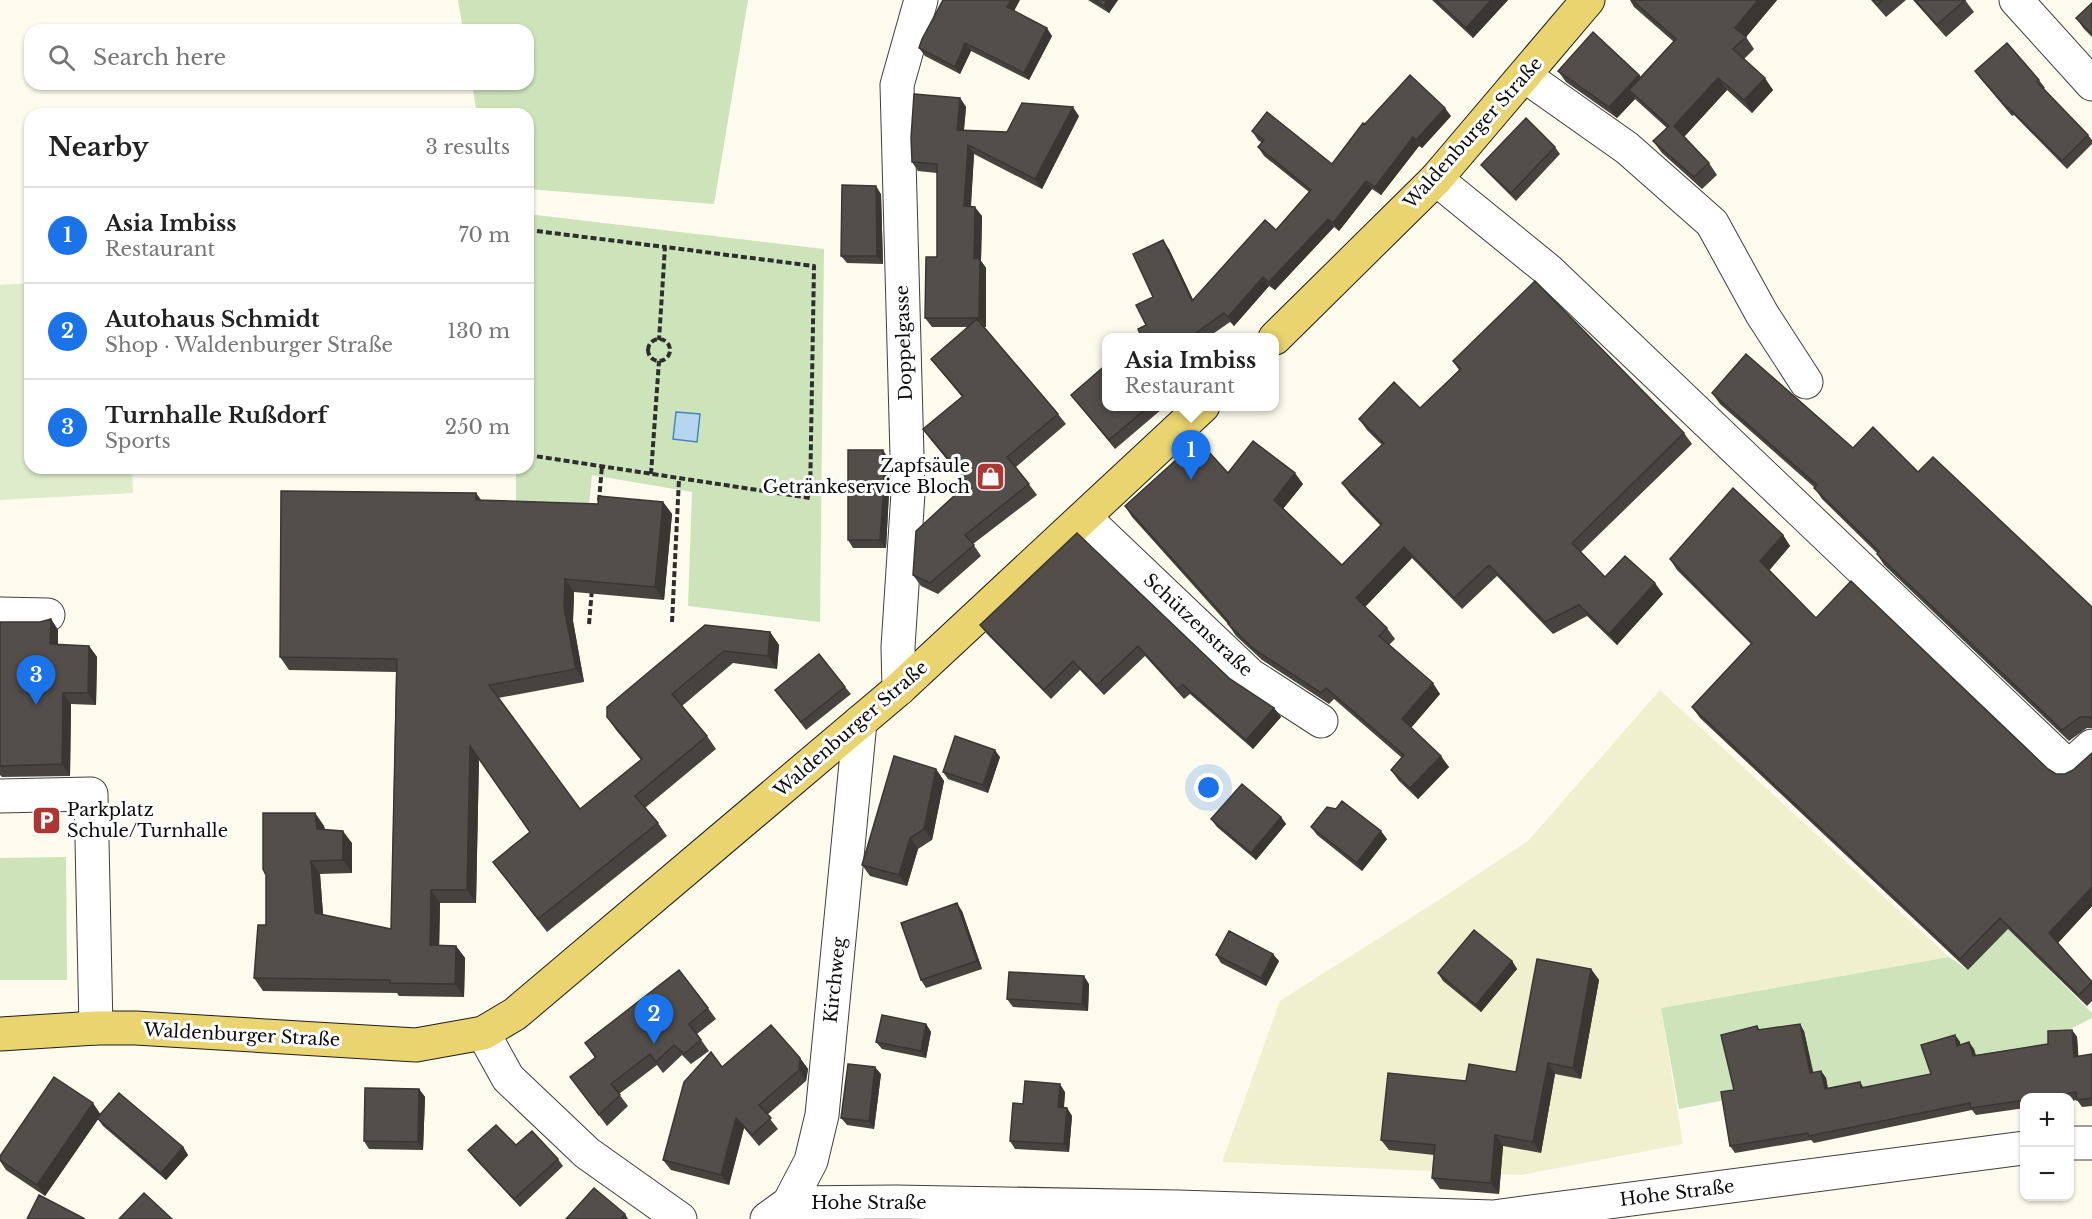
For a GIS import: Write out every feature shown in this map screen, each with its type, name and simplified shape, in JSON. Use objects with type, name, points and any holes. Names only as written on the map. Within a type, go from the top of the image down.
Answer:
[{"type":"main road","name":"Waldenburger Straße","points":[[1279,334],[1436,180],[1588,0]]},
{"type":"main road","name":"Waldenburger Straße","points":[[0,1034],[96,1028],[148,1029],[416,1045],[483,1033],[515,1014],[899,689],[1198,411]]},
{"type":"street","name":"Doppelgasse","points":[[899,689],[898,647],[908,493],[897,85],[921,0]]},
{"type":"street","points":[[2016,0],[2092,84]]},
{"type":"street","points":[[1525,76],[1627,148],[1712,223],[1762,314],[1806,382]]},
{"type":"street","points":[[1436,180],[1548,270],[2069,767],[2092,746]]},
{"type":"street","name":"Schützenstraße","points":[[1085,518],[1250,675],[1321,721]]},
{"type":"street","points":[[0,614],[48,615]]},
{"type":"street","name":"Kirchweg","points":[[778,1211],[812,1161],[822,1115],[860,722]]},
{"type":"street","points":[[0,796],[90,794],[96,1028]]},
{"type":"street","points":[[483,1033],[508,1078],[587,1153],[680,1219]]},
{"type":"street","points":[[2074,1143],[2092,1143]]},
{"type":"street","name":"Hohe Straße","points":[[778,1211],[896,1202],[1493,1216],[2020,1149]]},
{"type":"path","points":[[534,231],[814,266],[810,498],[534,456]]},
{"type":"path","points":[[659,340],[665,247]]},
{"type":"path","points":[[659,340],[667,343],[670,348],[667,358],[659,361],[648,354],[651,343],[659,340]]},
{"type":"path","points":[[651,474],[659,361]]},
{"type":"path","points":[[598,511],[602,466]]},
{"type":"path","points":[[672,622],[679,479]]},
{"type":"path","points":[[589,624],[593,579]]},
{"type":"green space","points":[[458,0],[748,0],[714,204],[534,189],[534,108],[476,108],[473,90],[534,90],[534,24],[462,24]]},
{"type":"green space","points":[[534,215],[824,249],[820,622],[688,606],[692,492],[592,475],[588,514],[516,506],[516,474],[534,474]]},
{"type":"green space","points":[[24,283],[24,474],[132,474],[133,493],[0,500],[0,285]]},
{"type":"green space","points":[[1660,690],[1949,957],[1661,1008],[1683,1144],[1522,1175],[1222,1162],[1280,1001],[1528,841]]},
{"type":"green space","points":[[66,857],[67,980],[0,980],[0,858]]},
{"type":"green space","points":[[2008,929],[2092,1013],[2092,1018],[2053,1038],[2053,1048],[1935,1080],[1829,1096],[1826,1078],[1679,1109],[1661,1008],[1949,957],[1968,970]]},
{"type":"water","points":[[676,412],[700,414],[697,442],[673,439]]},
{"type":"building","points":[[943,0],[1011,0],[1007,7],[1047,28],[1024,73],[965,43],[955,67],[919,48]]},
{"type":"building","points":[[1095,0],[1107,0],[1104,6]]},
{"type":"building","points":[[1436,0],[1491,0],[1466,28]]},
{"type":"building","points":[[1632,0],[1758,0],[1735,28],[1746,37],[1733,49],[1765,78],[1744,100],[1718,78],[1674,126],[1709,163],[1694,177],[1653,141],[1669,126],[1629,90],[1676,39]]},
{"type":"building","points":[[1873,0],[1883,0],[1877,5]]},
{"type":"building","points":[[1915,0],[1965,0],[1937,25]]},
{"type":"building","points":[[2092,3],[2092,34],[2076,18]]},
{"type":"building","points":[[1593,32],[1639,75],[1609,107],[1558,71]]},
{"type":"building","points":[[2007,43],[2039,80],[2037,82],[2088,135],[2062,161],[2007,108],[1975,71]]},
{"type":"building","points":[[1410,75],[1445,108],[1416,140],[1413,137],[1375,187],[1366,181],[1333,223],[1328,219],[1269,282],[1263,277],[1228,317],[1224,313],[1196,333],[1140,333],[1138,329],[1146,325],[1136,305],[1153,297],[1133,254],[1163,240],[1192,301],[1265,220],[1276,230],[1311,190],[1258,147],[1264,140],[1252,131],[1267,112],[1332,164],[1363,123],[1365,124]]},
{"type":"building","points":[[914,94],[960,98],[957,130],[1007,132],[1022,103],[1073,107],[1035,179],[968,145],[964,206],[975,207],[974,258],[980,259],[979,318],[925,318],[926,257],[937,257],[937,164],[912,162]]},
{"type":"building","points":[[1526,118],[1555,147],[1511,193],[1481,165]]},
{"type":"building","points":[[842,185],[876,186],[877,256],[841,256]]},
{"type":"building","points":[[1535,281],[1684,433],[1572,543],[1605,577],[1625,556],[1655,583],[1609,634],[1579,605],[1545,622],[1489,565],[1454,598],[1404,547],[1356,598],[1387,628],[1379,636],[1433,683],[1402,719],[1441,756],[1410,788],[1391,770],[1404,755],[1326,688],[1321,693],[1254,649],[1228,624],[1230,623],[1125,506],[1198,440],[1228,473],[1253,441],[1295,473],[1274,500],[1342,565],[1382,524],[1342,483],[1384,443],[1359,419],[1394,382],[1420,408],[1461,369],[1453,361]]},
{"type":"building","points":[[977,319],[1058,414],[1007,457],[1029,484],[965,535],[974,545],[930,583],[913,575],[916,531],[968,483],[923,429],[963,396],[931,359]]},
{"type":"building","points":[[1746,354],[1853,448],[1873,427],[1918,472],[1933,457],[2092,607],[2092,719],[2080,717],[2062,730],[1877,554],[1879,551],[1814,488],[1817,485],[1712,393]]},
{"type":"building","points":[[1102,368],[1102,411],[1143,411],[1109,440],[1071,395]]},
{"type":"building","points":[[848,450],[883,450],[884,485],[880,540],[848,540]]},
{"type":"building","points":[[1733,488],[1783,535],[1760,561],[1816,618],[1851,581],[2048,769],[2056,774],[2065,774],[2092,753],[2092,887],[2049,933],[2092,982],[2079,995],[2000,918],[1960,959],[1692,707],[1752,643],[1670,559]]},
{"type":"building","points":[[281,491],[476,493],[476,500],[598,504],[599,496],[663,502],[655,587],[565,579],[564,608],[576,669],[489,685],[580,809],[642,759],[607,717],[607,707],[705,625],[770,632],[768,656],[724,651],[672,694],[707,736],[635,796],[658,823],[538,919],[493,862],[530,832],[470,746],[467,890],[431,890],[430,945],[456,946],[455,984],[390,983],[390,980],[254,978],[258,925],[266,925],[263,813],[315,813],[317,829],[343,831],[343,860],[311,861],[315,913],[391,929],[397,659],[280,657]]},
{"type":"building","points":[[1077,533],[1230,679],[1274,708],[1246,740],[1183,685],[1177,689],[1138,646],[1097,685],[1073,661],[1044,690],[980,625]]},
{"type":"building","points":[[51,619],[50,644],[89,646],[88,693],[63,693],[62,764],[0,766],[0,622],[40,622]]},
{"type":"building","points":[[819,654],[845,687],[801,722],[775,690]]},
{"type":"building","points":[[955,736],[995,750],[983,785],[943,772]]},
{"type":"building","points":[[894,756],[936,769],[924,829],[910,838],[899,875],[862,865]]},
{"type":"building","points":[[1242,784],[1281,817],[1251,853],[1211,819]]},
{"type":"building","points":[[1342,801],[1381,831],[1357,863],[1311,827],[1327,807],[1336,809]]},
{"type":"building","points":[[957,903],[977,961],[921,980],[901,923]]},
{"type":"building","points":[[1474,930],[1512,961],[1476,1005],[1438,973]]},
{"type":"building","points":[[1229,931],[1273,954],[1261,978],[1216,955]]},
{"type":"building","points":[[1537,959],[1591,969],[1573,1068],[1548,1063],[1533,1142],[1495,1135],[1491,1183],[1432,1178],[1435,1145],[1381,1140],[1388,1073],[1466,1081],[1469,1064],[1516,1072]]},
{"type":"building","points":[[679,970],[708,1008],[689,1024],[701,1040],[684,1054],[674,1045],[656,1062],[650,1054],[611,1084],[620,1095],[599,1115],[570,1077],[596,1057],[585,1043]]},
{"type":"building","points":[[1009,972],[1084,976],[1082,1004],[1007,999]]},
{"type":"building","points":[[882,1015],[926,1024],[921,1051],[876,1042]]},
{"type":"building","points":[[1800,1024],[1810,1073],[1821,1071],[1825,1089],[1860,1082],[1861,1088],[1931,1074],[1921,1045],[1955,1035],[1957,1046],[1969,1042],[1973,1056],[2048,1044],[2048,1031],[2072,1030],[2074,1057],[2092,1054],[2092,1098],[2077,1100],[2076,1092],[2020,1093],[2020,1101],[1971,1108],[1970,1103],[1809,1136],[1808,1133],[1730,1146],[1721,1092],[1734,1090],[1721,1035],[1757,1026],[1758,1030]]},
{"type":"building","points":[[771,1025],[800,1058],[799,1070],[759,1105],[771,1118],[752,1135],[736,1118],[721,1175],[663,1160],[684,1082],[711,1052],[722,1067]]},
{"type":"building","points":[[848,1064],[875,1067],[869,1121],[841,1118]]},
{"type":"building","points":[[54,1077],[93,1103],[37,1185],[0,1160],[0,1156]]},
{"type":"building","points":[[1025,1081],[1060,1084],[1058,1107],[1067,1108],[1064,1144],[1010,1141],[1013,1103],[1023,1104]]},
{"type":"building","points":[[365,1088],[419,1089],[418,1142],[364,1141]]},
{"type":"building","points":[[119,1093],[183,1147],[161,1173],[97,1118]]},
{"type":"building","points":[[496,1125],[516,1145],[532,1131],[558,1159],[514,1199],[468,1150]]},
{"type":"building","points":[[594,1188],[625,1214],[621,1219],[566,1219]]},
{"type":"building","points":[[144,1193],[172,1219],[119,1219]]},
{"type":"building","points":[[39,1195],[85,1219],[27,1219]]},
{"type":"place","name":"Zapfsäule Getränkeservice Bloch","points":[[991,476]]},
{"type":"place","name":"Asia Imbiss","points":[[1191,480]]},
{"type":"place","name":"Turnhalle Rußdorf","points":[[36,705]]},
{"type":"place","name":"Parkplatz Schule/Turnhalle","points":[[46,820]]},
{"type":"place","name":"Autohaus Schmidt","points":[[654,1044]]}]
